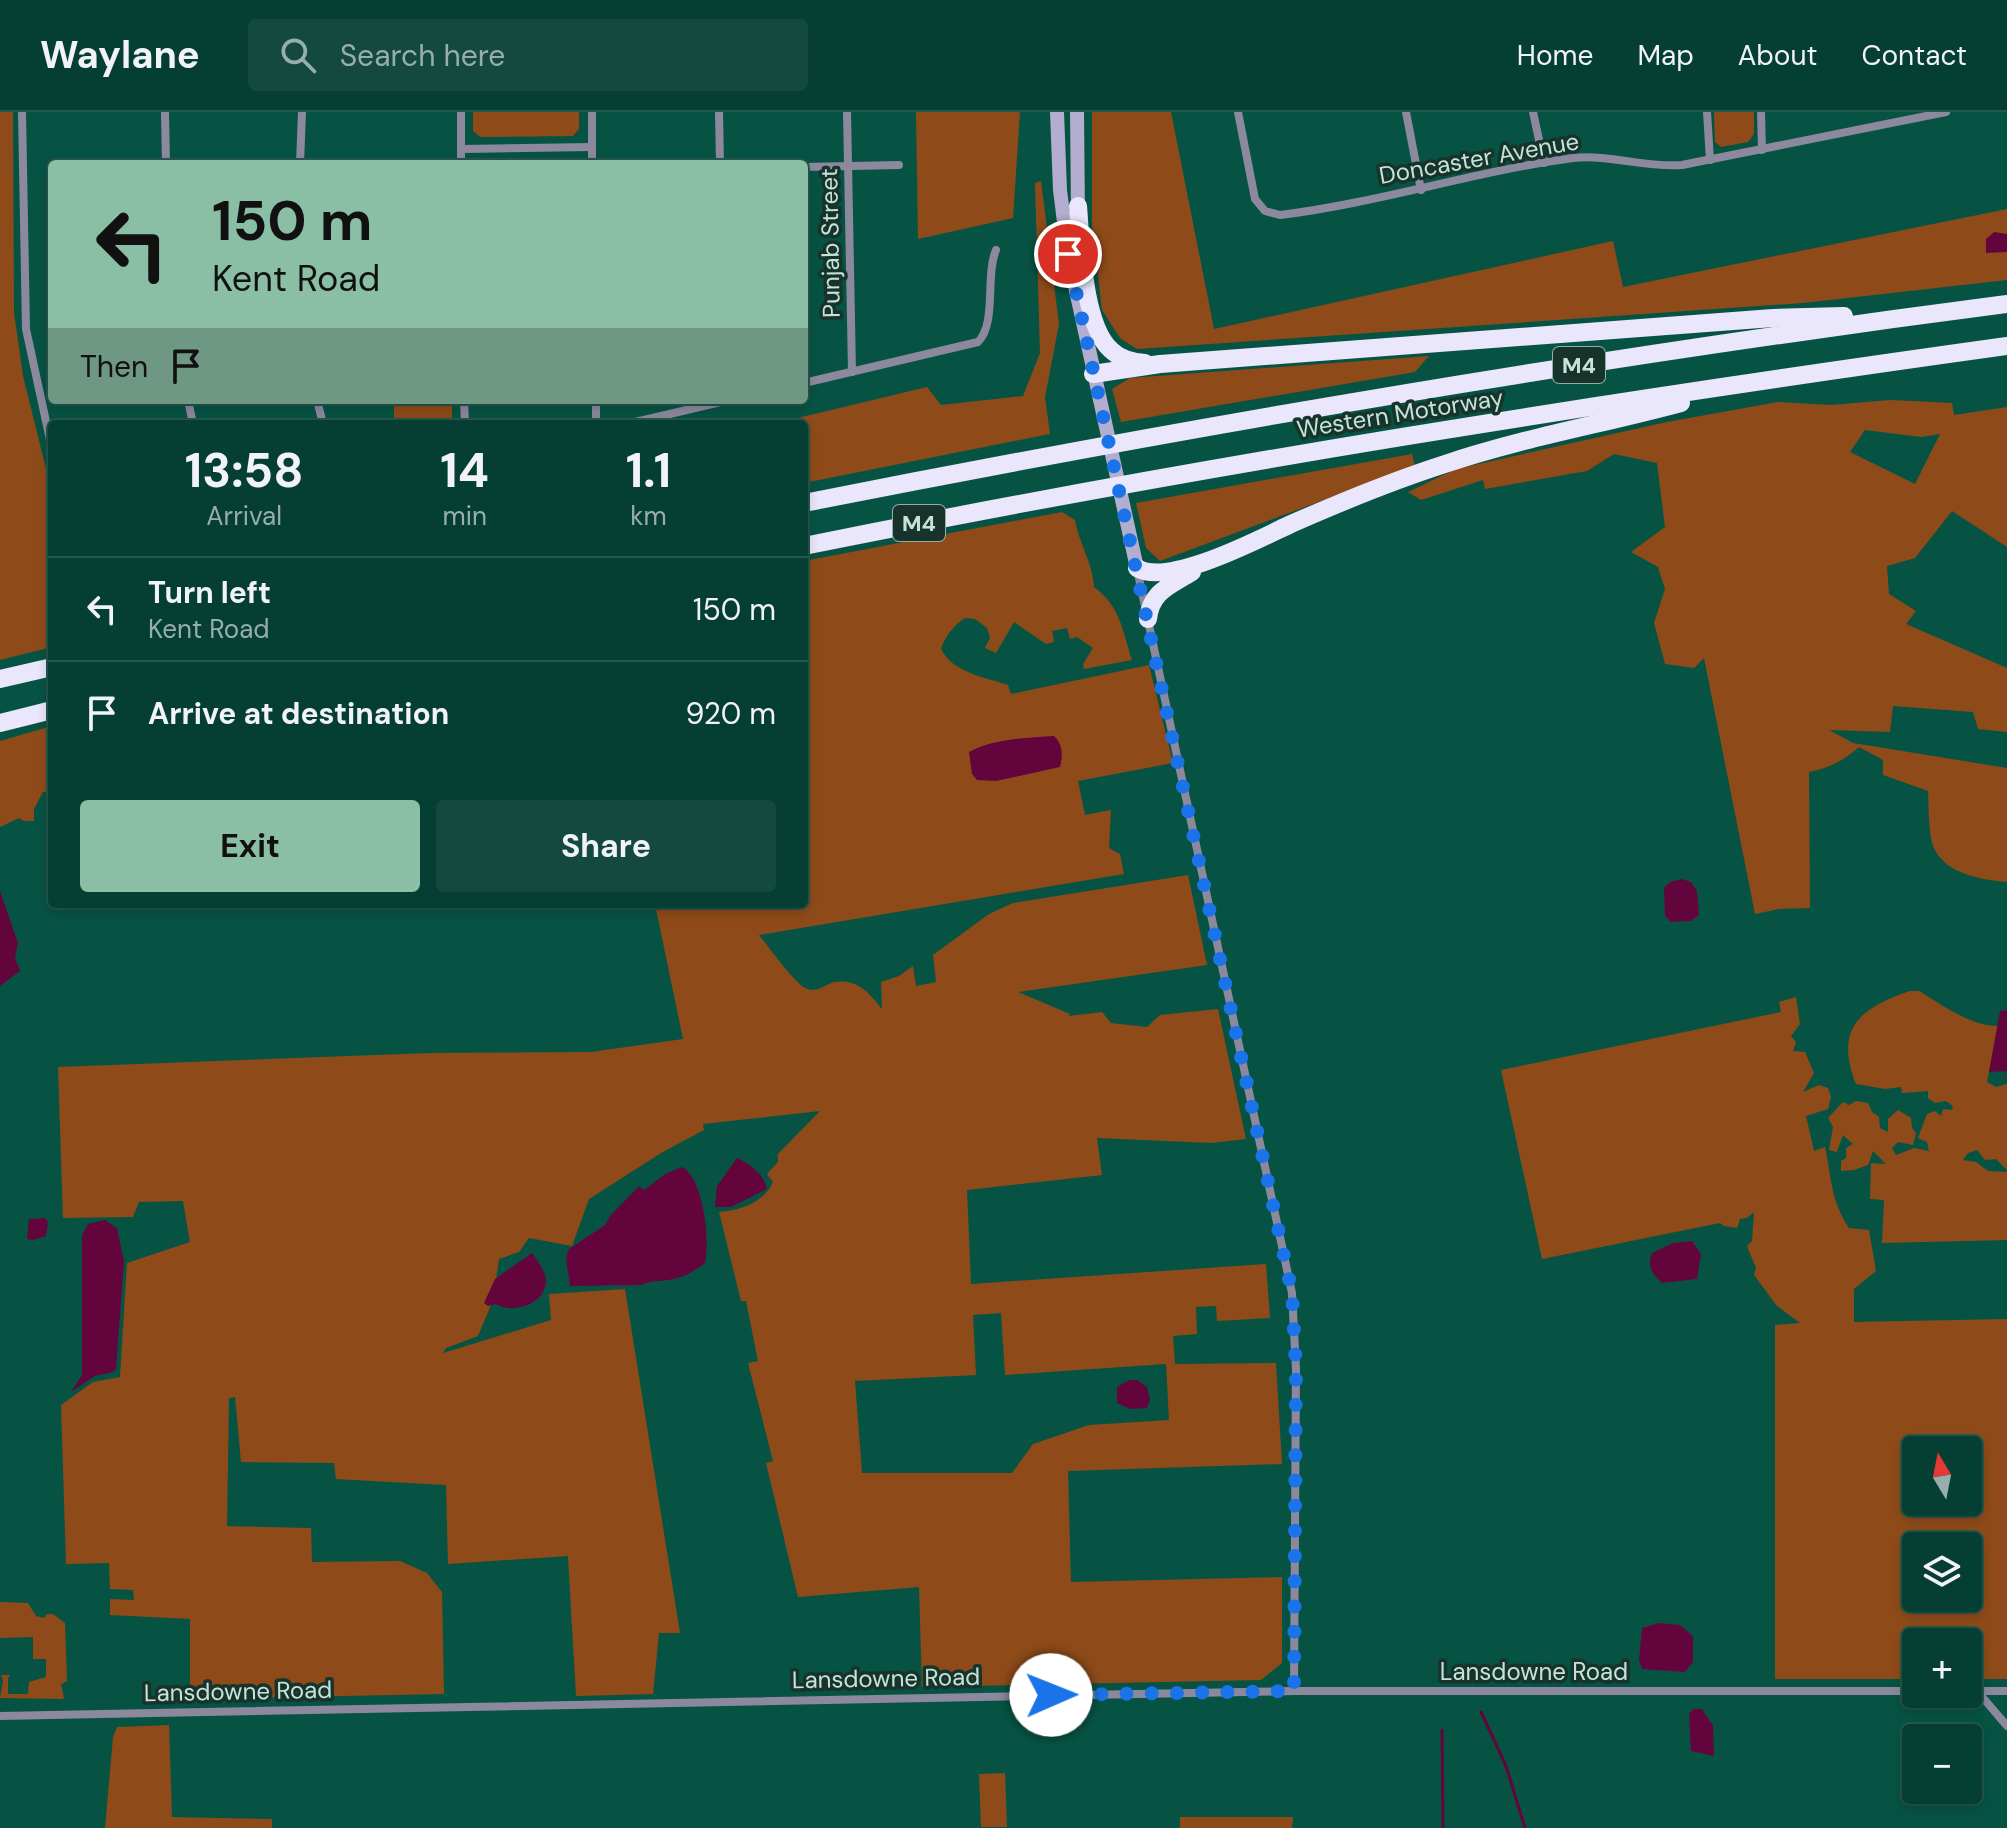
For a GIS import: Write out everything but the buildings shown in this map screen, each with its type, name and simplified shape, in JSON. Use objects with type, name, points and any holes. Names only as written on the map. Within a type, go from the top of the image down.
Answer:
[{"type":"highway","points":[[1078,206],[1089,305],[1101,336],[1122,358],[1160,364]]},
{"type":"highway","name":"Western Motorway","points":[[808,502],[1139,439],[1420,390],[1608,360],[2007,304]]},
{"type":"highway","points":[[1093,374],[1160,364],[1773,318],[1920,315]]},
{"type":"highway","name":"Western Motorway","points":[[808,545],[1205,470],[1765,380],[2007,346]]},
{"type":"highway","points":[[1137,568],[1157,574],[1215,558],[1343,501],[1444,464],[1765,380]]},
{"type":"highway","points":[[1148,619],[1149,608],[1156,596],[1215,558]]},
{"type":"highway","points":[[0,679],[48,668]]},
{"type":"highway","points":[[0,723],[48,711]]},
{"type":"main road","points":[[1057,112],[1064,224],[1093,374],[1137,568]]},
{"type":"main road","points":[[1077,112],[1078,301]]},
{"type":"street","points":[[22,112],[26,329],[48,431]]},
{"type":"street","points":[[165,112],[166,160]]},
{"type":"street","points":[[300,160],[302,112]]},
{"type":"street","points":[[461,112],[461,160]]},
{"type":"street","points":[[592,112],[592,160]]},
{"type":"street","points":[[719,112],[720,160]]},
{"type":"street","name":"Punjab Street","points":[[847,112],[852,372]]},
{"type":"street","name":"Doncaster Avenue","points":[[1238,112],[1255,199],[1270,214],[1285,215],[1544,163],[1595,157],[1670,166],[1762,150],[1893,117],[1946,112]]},
{"type":"street","points":[[1406,112],[1421,190]]},
{"type":"street","points":[[1533,112],[1544,163]]},
{"type":"street","points":[[1707,112],[1710,160]]},
{"type":"street","points":[[1761,112],[1762,150]]},
{"type":"street","points":[[461,149],[592,147]]},
{"type":"street","points":[[808,167],[899,165]]},
{"type":"street","points":[[808,382],[981,340],[987,328],[990,262],[996,250]]},
{"type":"street","points":[[643,420],[709,404]]},
{"type":"street","points":[[1137,568],[1292,1293],[1296,1369],[1294,1691]]},
{"type":"street","name":"Lansdowne Road","points":[[0,1716],[1294,1691],[1902,1691]]},
{"type":"street","points":[[1982,1691],[2007,1691]]},
{"type":"street","points":[[1982,1701],[2007,1726]]},
{"type":"shaded area","points":[[0,112],[13,112],[14,313],[23,376],[48,477],[48,648],[0,660]]},
{"type":"shaded area","points":[[473,112],[579,112],[579,129],[573,136],[480,137],[473,131]]},
{"type":"shaded area","points":[[916,112],[1020,112],[1013,218],[918,239]]},
{"type":"shaded area","points":[[1092,112],[1171,112],[1214,329],[1613,241],[1623,287],[2007,209],[2007,280],[1803,303],[1137,349],[1120,338],[1102,310],[1092,225]]},
{"type":"shaded area","points":[[1714,112],[1754,112],[1754,134],[1748,142],[1721,147],[1715,142]]},
{"type":"shaded area","points":[[1041,181],[1059,324],[1045,397],[1050,434],[808,482],[808,420],[790,420],[927,387],[941,405],[1023,396],[1040,353],[1035,183]]},
{"type":"shaded area","points":[[1994,232],[2007,234],[2007,252],[1986,253],[1986,239]]},
{"type":"shaded area","points":[[1429,356],[1415,372],[1121,422],[1112,389],[1130,378]]},
{"type":"shaded area","points":[[1890,400],[1952,403],[1954,415],[2007,407],[2007,547],[1952,511],[1915,558],[1887,566],[1889,594],[1916,611],[1906,624],[2007,668],[2007,732],[1978,729],[1973,712],[1893,706],[1890,732],[1829,730],[1853,743],[2007,768],[2007,882],[1966,874],[1939,857],[1932,842],[1928,791],[1883,775],[1883,760],[1859,747],[1836,763],[1809,772],[1810,908],[1755,914],[1704,658],[1694,668],[1665,664],[1654,623],[1665,589],[1658,567],[1631,552],[1665,527],[1657,463],[1614,454],[1587,471],[1485,489],[1483,480],[1421,500],[1408,492],[1456,469],[1667,422],[1778,402],[1831,405]],"holes":[[[1865,430],[1921,437],[1940,434],[1915,484],[1850,452]]]},
{"type":"shaded area","points":[[394,404],[452,404],[452,420],[394,420]]},
{"type":"shaded area","points":[[1412,454],[1415,466],[1160,561],[1146,548],[1136,503]]},
{"type":"shaded area","points":[[1062,512],[1075,520],[1094,587],[1115,611],[1132,660],[1084,669],[1083,664],[1093,648],[1077,637],[1070,639],[1067,628],[1052,631],[1054,642],[1046,644],[1014,622],[996,653],[985,648],[990,638],[987,628],[975,619],[965,618],[950,631],[941,649],[953,664],[1008,685],[1011,694],[1149,665],[1173,763],[1078,781],[1085,815],[1111,810],[1109,848],[1120,854],[1124,874],[759,935],[805,988],[814,990],[835,982],[850,982],[868,993],[882,1009],[881,982],[899,976],[913,966],[916,986],[936,982],[933,955],[989,914],[1013,903],[1188,875],[1207,965],[1018,992],[1069,1016],[1102,1012],[1111,1023],[1147,1027],[1160,1015],[1218,1009],[1246,1139],[1212,1143],[1097,1138],[1102,1175],[967,1190],[971,1284],[1266,1264],[1270,1318],[1217,1321],[1216,1306],[1196,1307],[1197,1334],[1173,1336],[1175,1364],[1276,1363],[1282,1464],[1068,1471],[1071,1582],[1282,1577],[1282,1663],[1261,1680],[922,1687],[919,1587],[798,1597],[766,1463],[773,1461],[748,1363],[758,1361],[746,1301],[741,1301],[719,1212],[743,1207],[764,1195],[773,1182],[767,1174],[778,1162],[778,1154],[820,1111],[703,1124],[704,1130],[661,1153],[589,1199],[572,1246],[529,1238],[519,1252],[499,1259],[493,1300],[478,1336],[446,1348],[443,1353],[551,1320],[549,1294],[625,1289],[680,1633],[659,1633],[653,1694],[576,1696],[568,1556],[448,1564],[446,1485],[336,1479],[334,1463],[241,1462],[235,1397],[229,1398],[227,1526],[311,1528],[312,1562],[400,1561],[427,1573],[442,1592],[444,1694],[190,1699],[190,1619],[110,1615],[110,1599],[134,1600],[133,1590],[110,1589],[109,1563],[66,1564],[61,1405],[93,1382],[120,1377],[127,1263],[190,1242],[183,1201],[139,1202],[133,1217],[63,1218],[58,1067],[430,1053],[591,1052],[683,1039],[656,908],[808,908],[808,560]],"holes":[[[1001,1313],[1005,1375],[1166,1364],[1169,1420],[1089,1425],[1033,1444],[1012,1473],[862,1473],[855,1381],[976,1375],[973,1315]]]},
{"type":"shaded area","points":[[48,727],[48,791],[43,792],[34,809],[34,821],[19,818],[0,827],[0,741]]},
{"type":"shaded area","points":[[1054,736],[1062,750],[1060,767],[996,781],[977,780],[972,774],[969,752],[979,747]]},
{"type":"shaded area","points":[[1682,879],[1691,882],[1697,891],[1699,915],[1691,921],[1671,922],[1665,916],[1664,888],[1670,882]]},
{"type":"shaded area","points":[[0,891],[18,943],[15,958],[20,971],[0,986]]},
{"type":"shaded area","points":[[1910,991],[1919,991],[1967,1019],[1998,1026],[1987,1082],[1996,1087],[2007,1084],[2007,1170],[1996,1159],[1985,1160],[1977,1150],[1968,1153],[1963,1160],[1976,1162],[1988,1171],[2007,1172],[2007,1240],[1882,1243],[1884,1200],[1870,1199],[1871,1163],[1886,1164],[1873,1151],[1868,1165],[1841,1171],[1846,1148],[1853,1144],[1843,1135],[1837,1152],[1829,1150],[1833,1127],[1828,1118],[1843,1102],[1849,1105],[1856,1101],[1868,1103],[1872,1112],[1879,1117],[1880,1128],[1888,1132],[1888,1119],[1898,1110],[1911,1118],[1916,1133],[1913,1145],[1898,1142],[1892,1148],[1896,1155],[1914,1148],[1929,1151],[1927,1142],[1918,1138],[1927,1114],[1935,1111],[1941,1116],[1943,1109],[1952,1110],[1953,1106],[1946,1101],[1935,1103],[1928,1098],[1928,1091],[1902,1093],[1901,1087],[1885,1089],[1856,1084],[1848,1048],[1856,1023],[1877,1005]]},
{"type":"shaded area","points":[[1796,997],[1800,1024],[1791,1036],[1796,1042],[1793,1051],[1805,1052],[1814,1073],[1803,1092],[1819,1085],[1828,1088],[1831,1097],[1828,1109],[1806,1116],[1814,1151],[1825,1147],[1835,1198],[1849,1228],[1869,1230],[1876,1271],[1854,1289],[1854,1322],[2007,1319],[2007,1679],[1982,1679],[1982,1628],[1902,1628],[1902,1679],[1775,1679],[1775,1325],[1800,1323],[1777,1306],[1754,1275],[1756,1268],[1747,1246],[1752,1241],[1754,1212],[1740,1219],[1737,1228],[1720,1223],[1542,1259],[1501,1070],[1781,1012],[1779,1002]]},
{"type":"shaded area","points":[[2007,1010],[2007,1071],[1989,1072],[2000,1011]]},
{"type":"shaded area","points":[[737,1158],[756,1170],[767,1189],[731,1207],[715,1207],[717,1186]]},
{"type":"shaded area","points":[[682,1167],[696,1184],[704,1211],[707,1240],[705,1263],[683,1276],[641,1285],[570,1286],[566,1258],[569,1249],[605,1225],[639,1186],[644,1190],[665,1174]]},
{"type":"shaded area","points":[[45,1218],[48,1222],[46,1236],[27,1239],[29,1219]]},
{"type":"shaded area","points":[[105,1220],[117,1228],[124,1261],[116,1369],[95,1376],[71,1392],[82,1375],[82,1235],[88,1224]]},
{"type":"shaded area","points":[[1692,1241],[1701,1254],[1697,1279],[1662,1283],[1651,1270],[1652,1253],[1673,1243]]},
{"type":"shaded area","points":[[532,1253],[545,1275],[546,1284],[538,1299],[513,1308],[484,1303],[495,1279]]},
{"type":"shaded area","points":[[1129,1380],[1137,1380],[1147,1387],[1150,1400],[1147,1408],[1130,1409],[1117,1403],[1117,1387]]},
{"type":"shaded area","points":[[0,1602],[28,1603],[36,1616],[44,1618],[47,1614],[53,1614],[65,1623],[67,1681],[61,1684],[64,1699],[0,1698],[1,1675],[10,1675],[8,1694],[28,1694],[29,1682],[46,1677],[46,1659],[33,1659],[33,1637],[0,1638]]},
{"type":"shaded area","points":[[1659,1623],[1680,1625],[1693,1636],[1693,1662],[1685,1672],[1642,1669],[1639,1660],[1642,1628]]},
{"type":"shaded area","points":[[1693,1709],[1702,1709],[1713,1726],[1714,1756],[1691,1751],[1689,1714]]},
{"type":"shaded area","points":[[169,1725],[172,1817],[272,1819],[272,1828],[105,1828],[113,1737],[117,1727]]},
{"type":"shaded area","points":[[1005,1773],[1007,1827],[981,1827],[979,1774]]},
{"type":"shaded area","points":[[1180,1817],[1293,1817],[1292,1828],[1180,1828]]},
{"type":"waterway","points":[[1481,1712],[1506,1766],[1525,1828]]},
{"type":"waterway","points":[[1442,1730],[1443,1828]]},
{"type":"route","points":[[1051,1695],[1294,1691],[1296,1369],[1292,1293],[1068,254]]}]
